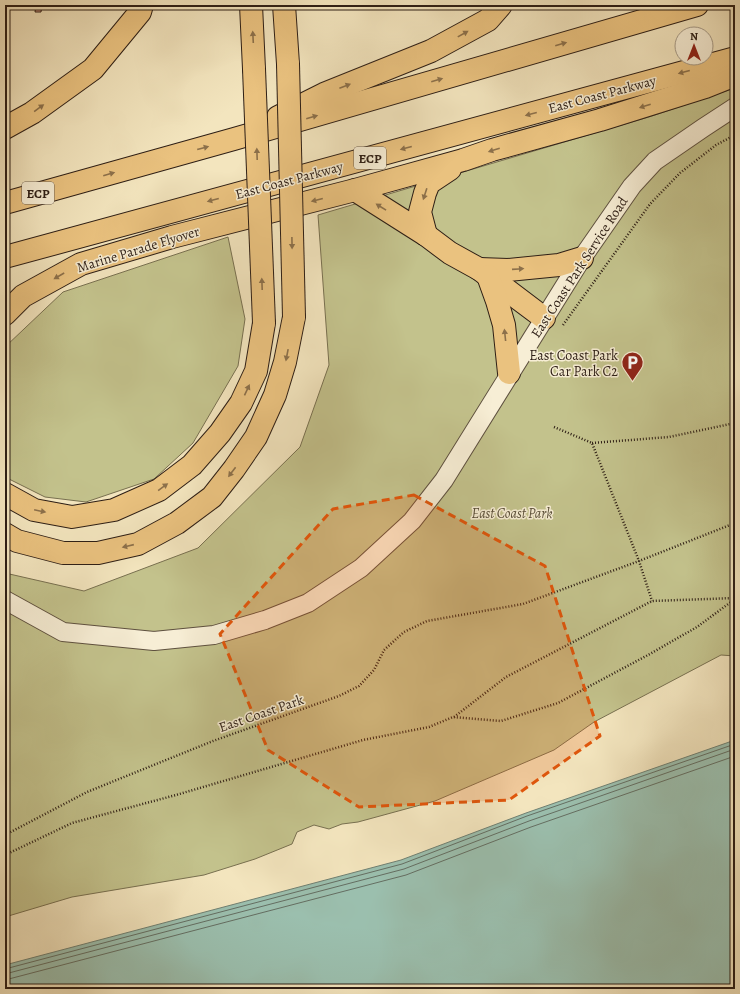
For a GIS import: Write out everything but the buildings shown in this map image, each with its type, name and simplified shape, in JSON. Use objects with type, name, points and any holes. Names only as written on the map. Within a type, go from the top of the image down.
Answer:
[{"type":"highway","points":[[5,128],[32,113],[94,69],[140,12],[142,5]]},
{"type":"highway","points":[[5,494],[34,510],[72,517],[114,510],[159,490],[192,464],[220,433],[241,402],[256,371],[264,323],[251,5]]},
{"type":"highway","points":[[5,534],[17,541],[63,553],[98,553],[138,544],[177,523],[212,497],[256,437],[275,395],[285,362],[294,317],[288,64],[284,5]]},
{"type":"highway","points":[[234,139],[324,94],[431,52],[488,20],[501,5]]},
{"type":"highway","name":"ECP","points":[[5,203],[234,139],[697,5]]},
{"type":"highway","name":"East Coast Parkway","points":[[5,257],[735,58]]},
{"type":"highway","points":[[426,235],[420,212],[429,183],[463,160],[492,150],[600,120],[705,87],[735,75]]},
{"type":"highway","name":"Marine Parade Flyover","points":[[5,314],[23,296],[81,264],[172,237],[355,190],[463,160]]},
{"type":"highway","points":[[355,190],[483,273],[544,318]]},
{"type":"highway","points":[[483,273],[559,265],[582,258]]},
{"type":"highway","points":[[483,273],[497,301],[504,325],[509,373]]},
{"type":"street","name":"East Coast Park Service Road","points":[[5,600],[63,632],[154,641],[214,635],[265,620],[308,603],[361,568],[412,521],[444,480],[509,373],[582,258],[632,186],[655,161],[735,107]]},
{"type":"path","points":[[544,318],[562,326],[650,204],[680,173],[716,145],[735,135]]},
{"type":"path","points":[[554,427],[592,443],[669,437],[735,423]]},
{"type":"path","points":[[592,443],[639,561],[652,601]]},
{"type":"path","name":"East Coast Park","points":[[5,835],[87,792],[213,740],[339,696],[359,686],[374,670],[384,650],[404,632],[427,621],[523,604],[639,561],[735,523]]},
{"type":"path","points":[[5,855],[72,823],[176,795],[363,740],[429,727],[453,717],[506,677],[652,601],[735,599]]},
{"type":"path","points":[[453,717],[501,721],[558,703],[648,655],[691,630],[735,599]]},
{"type":"highlighted area","points":[[414,495],[545,566],[600,736],[509,800],[359,807],[268,750],[220,634],[333,509]]},
{"type":"green space","name":"East Coast Park","points":[[735,88],[735,656],[721,655],[594,722],[554,750],[435,801],[358,822],[342,824],[329,829],[314,825],[297,832],[292,844],[255,859],[204,875],[72,897],[5,917],[5,573],[84,591],[198,548],[300,447],[329,365],[318,215],[652,116]]},
{"type":"green space","points":[[228,237],[245,319],[238,366],[193,443],[154,479],[86,502],[45,497],[5,477],[5,347],[63,292]]},
{"type":"water","points":[[735,740],[735,989],[5,989],[5,965],[401,860],[526,813]]},
{"type":"place","name":"East Coast Park Car Park C2","points":[[633,382]]}]
